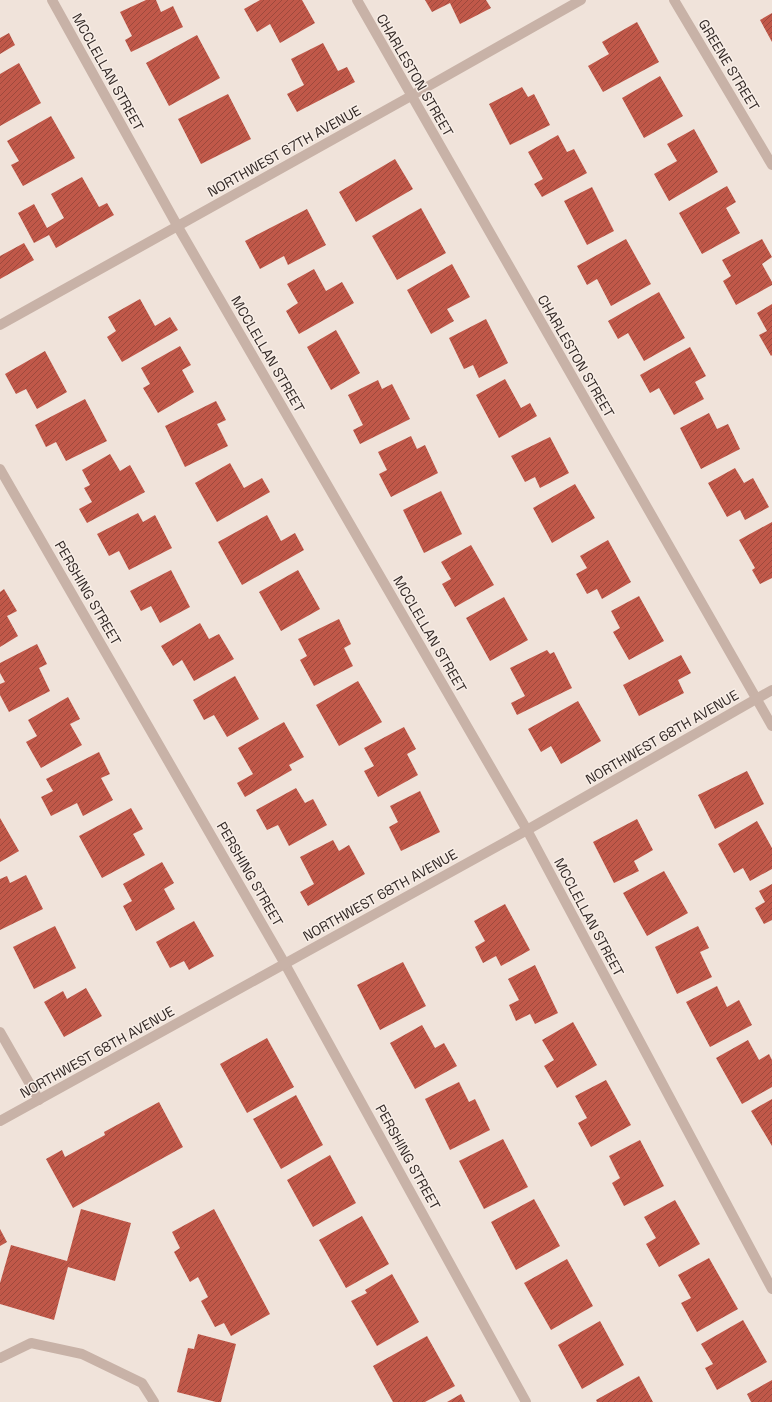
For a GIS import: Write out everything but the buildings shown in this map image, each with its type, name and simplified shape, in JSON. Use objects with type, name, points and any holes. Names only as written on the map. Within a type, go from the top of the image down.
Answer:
[{"type":"street","name":"MCCLELLAN STREET","points":[[52,0],[178,227],[527,830],[772,1289]]},
{"type":"street","name":"CHARLESTON STREET","points":[[357,0],[772,726]]},
{"type":"street","name":"NORTHWEST 67TH AVENUE","points":[[0,326],[581,0]]},
{"type":"street","name":"GREENE STREET","points":[[674,0],[772,165]]},
{"type":"street","name":"PERSHING STREET","points":[[0,469],[285,964],[526,1402]]},
{"type":"street","name":"NORTHWEST 68TH AVENUE","points":[[0,1121],[527,830],[772,690]]},
{"type":"street","points":[[0,1032],[39,1100]]},
{"type":"street","points":[[0,1358],[31,1343],[82,1354],[142,1383],[154,1402]]}]
